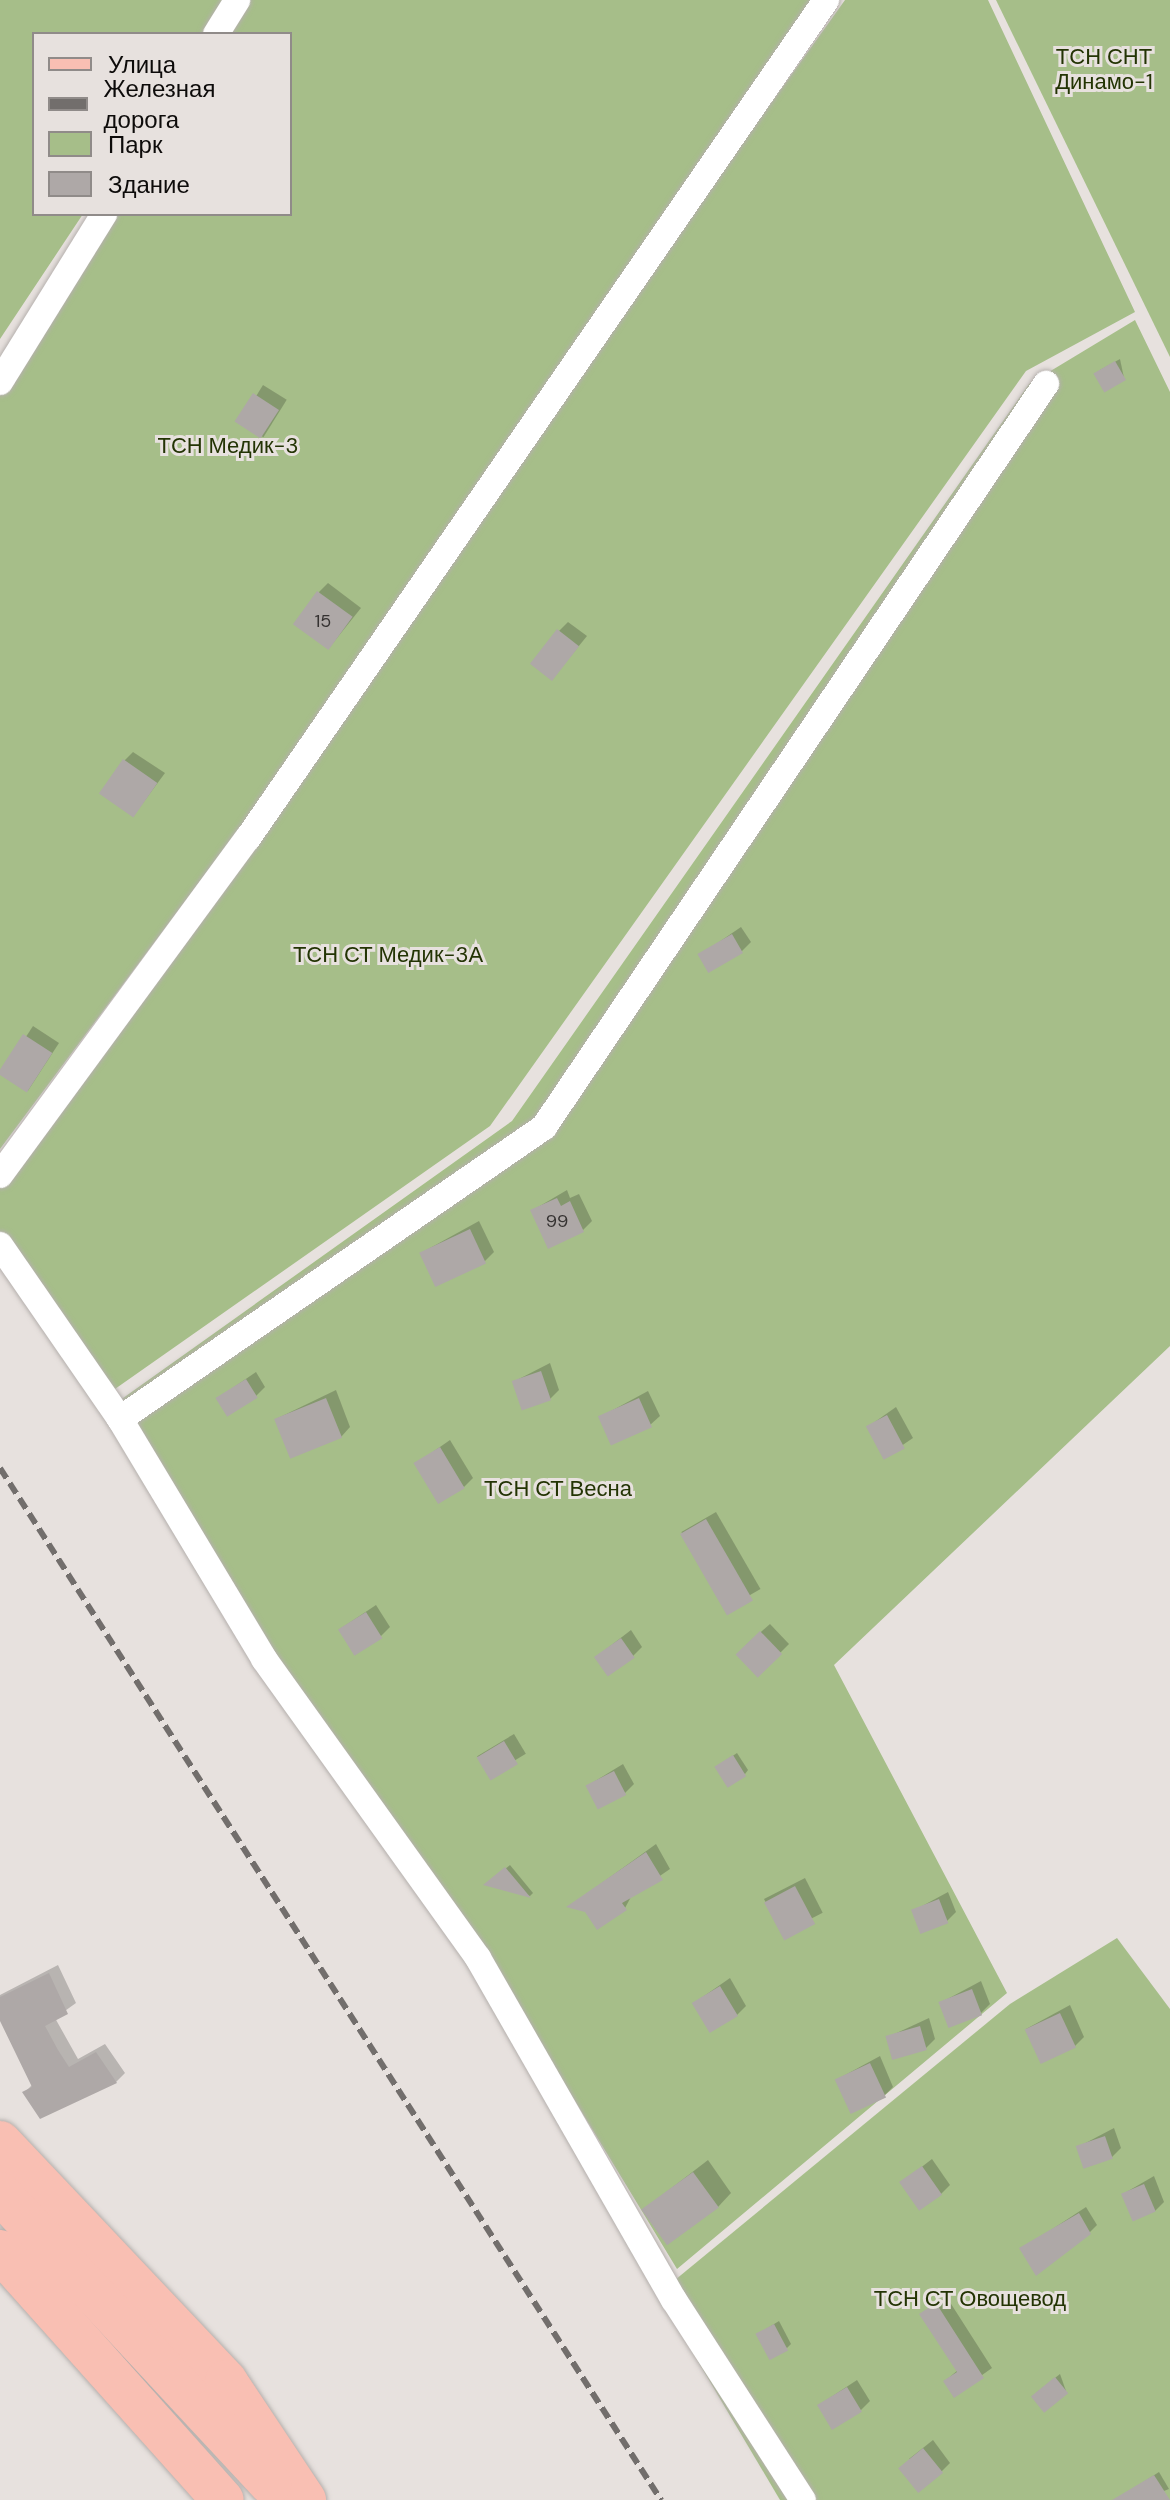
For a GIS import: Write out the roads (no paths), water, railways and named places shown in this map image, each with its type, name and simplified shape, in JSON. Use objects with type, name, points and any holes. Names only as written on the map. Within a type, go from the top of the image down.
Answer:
[{"type":"main road","points":[[0,2142],[226,2381],[305,2500]]},
{"type":"main road","points":[[0,2193],[285,2500]]},
{"type":"main road","points":[[0,2251],[223,2500]]},
{"type":"street","points":[[217,32],[237,0]]},
{"type":"street","points":[[0,1175],[248,838],[826,0]]},
{"type":"street","points":[[0,382],[103,216]]},
{"type":"street","points":[[120,1419],[544,1127],[1046,384]]},
{"type":"street","points":[[0,1245],[120,1419],[264,1659],[478,1958],[674,2300],[803,2500]]},
{"type":"railway","points":[[0,1468],[661,2500]]},
{"type":"park label","name":"ТСН СНТ Динамо-1","points":[[1104,68]]},
{"type":"park label","name":"ТСН Медик-3","points":[[228,446]]},
{"type":"park label","name":"ТСН СТ Медик-3А","points":[[388,955]]},
{"type":"park label","name":"ТСН СТ Весна","points":[[558,1489]]},
{"type":"park label","name":"ТСН СТ Овощевод","points":[[970,2299]]}]
